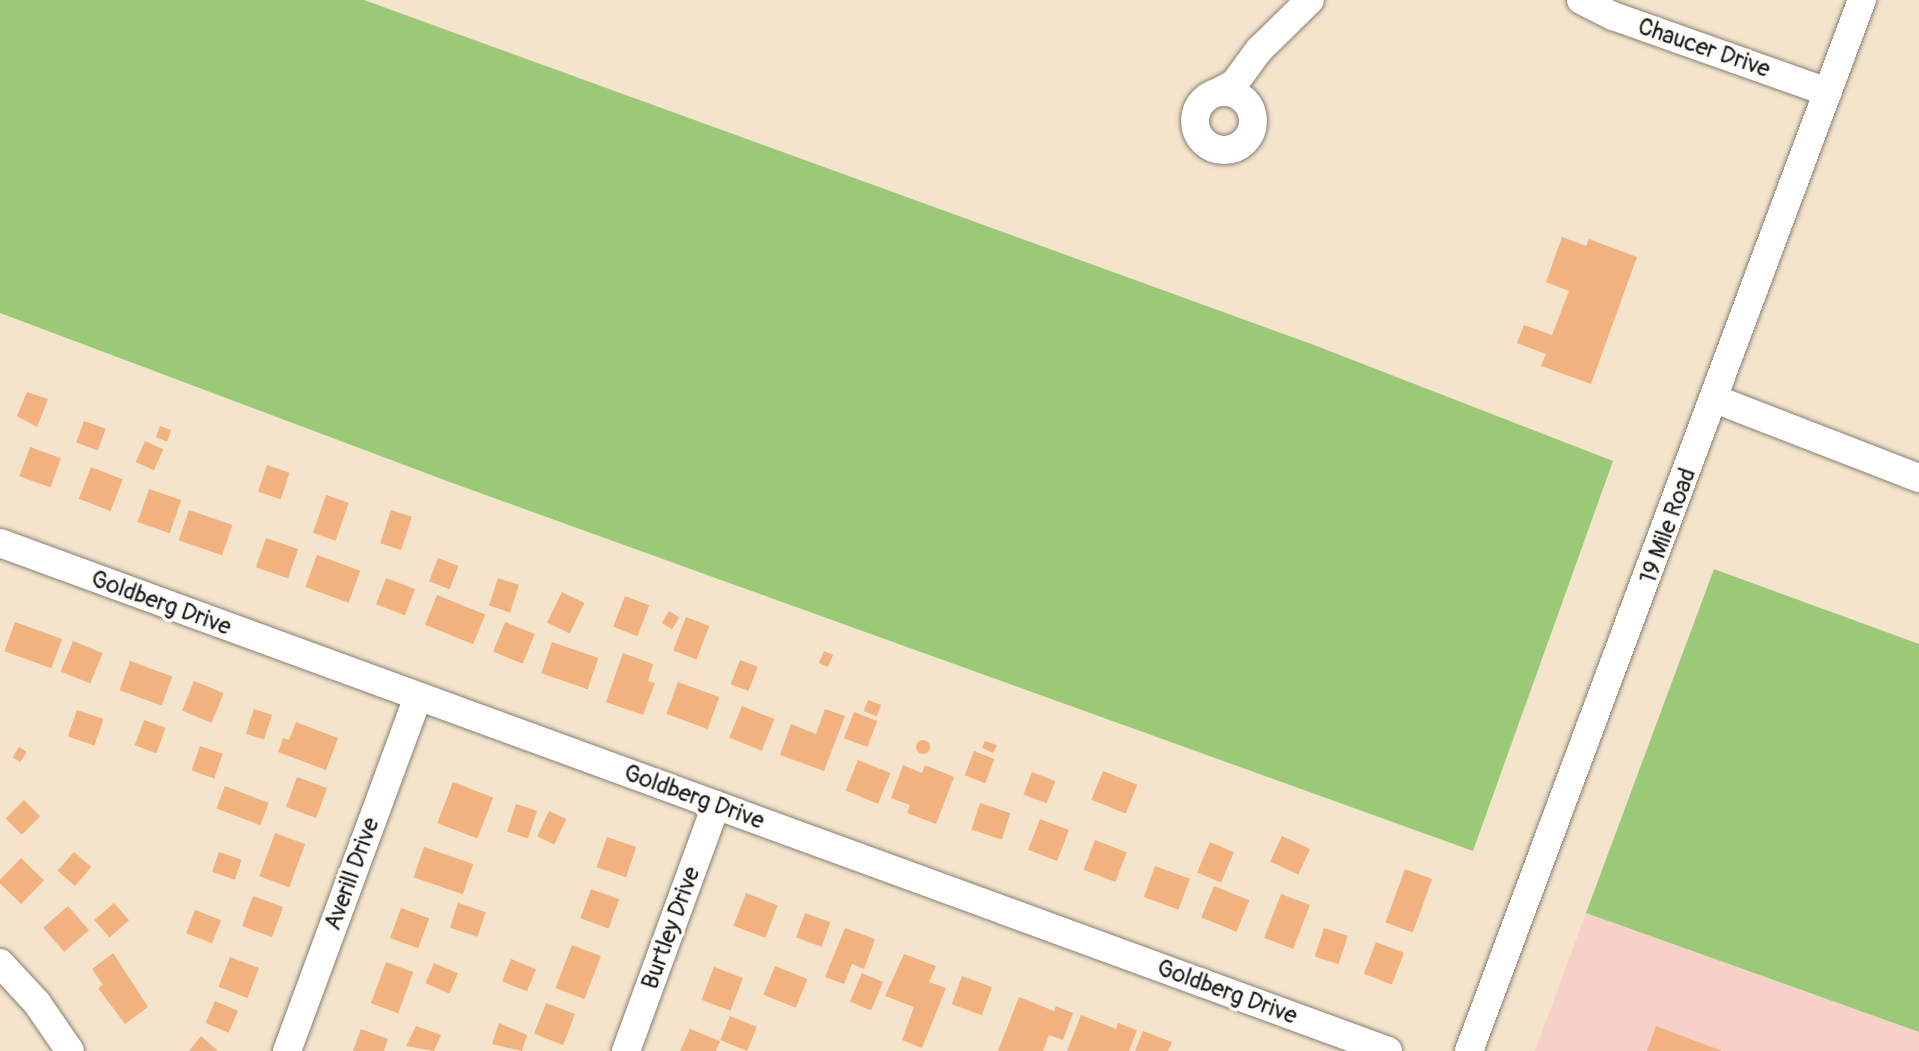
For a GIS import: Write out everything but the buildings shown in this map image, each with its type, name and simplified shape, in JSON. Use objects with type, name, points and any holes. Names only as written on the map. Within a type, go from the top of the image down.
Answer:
[{"type":"street","points":[[1245,71],[1250,108],[1248,136],[1233,148],[1213,148],[1199,136],[1195,118],[1202,102],[1245,71],[1259,50],[1310,0]]},
{"type":"street","name":"Chaucer Drive","points":[[1581,0],[1613,16],[1828,92]]},
{"type":"street","name":"19 Mile Road","points":[[1469,1051],[1862,0]]},
{"type":"street","points":[[1218,92],[1236,94],[1250,108]]},
{"type":"street","points":[[1715,399],[1919,478]]},
{"type":"street","name":"Goldberg Drive","points":[[0,543],[1388,1051]]},
{"type":"street","name":"Averill Drive","points":[[287,1051],[418,697]]},
{"type":"street","name":"Burtley Drive","points":[[626,1051],[716,805]]},
{"type":"street","points":[[0,963],[37,1003],[70,1051]]},
{"type":"shaded area","points":[[1586,913],[1919,1032],[1919,1051],[1535,1051]]},
{"type":"green space","points":[[0,0],[364,0],[1314,345],[1613,461],[1473,851],[455,484],[0,313]]},
{"type":"green space","points":[[1714,569],[1919,644],[1919,1032],[1586,913]]}]
